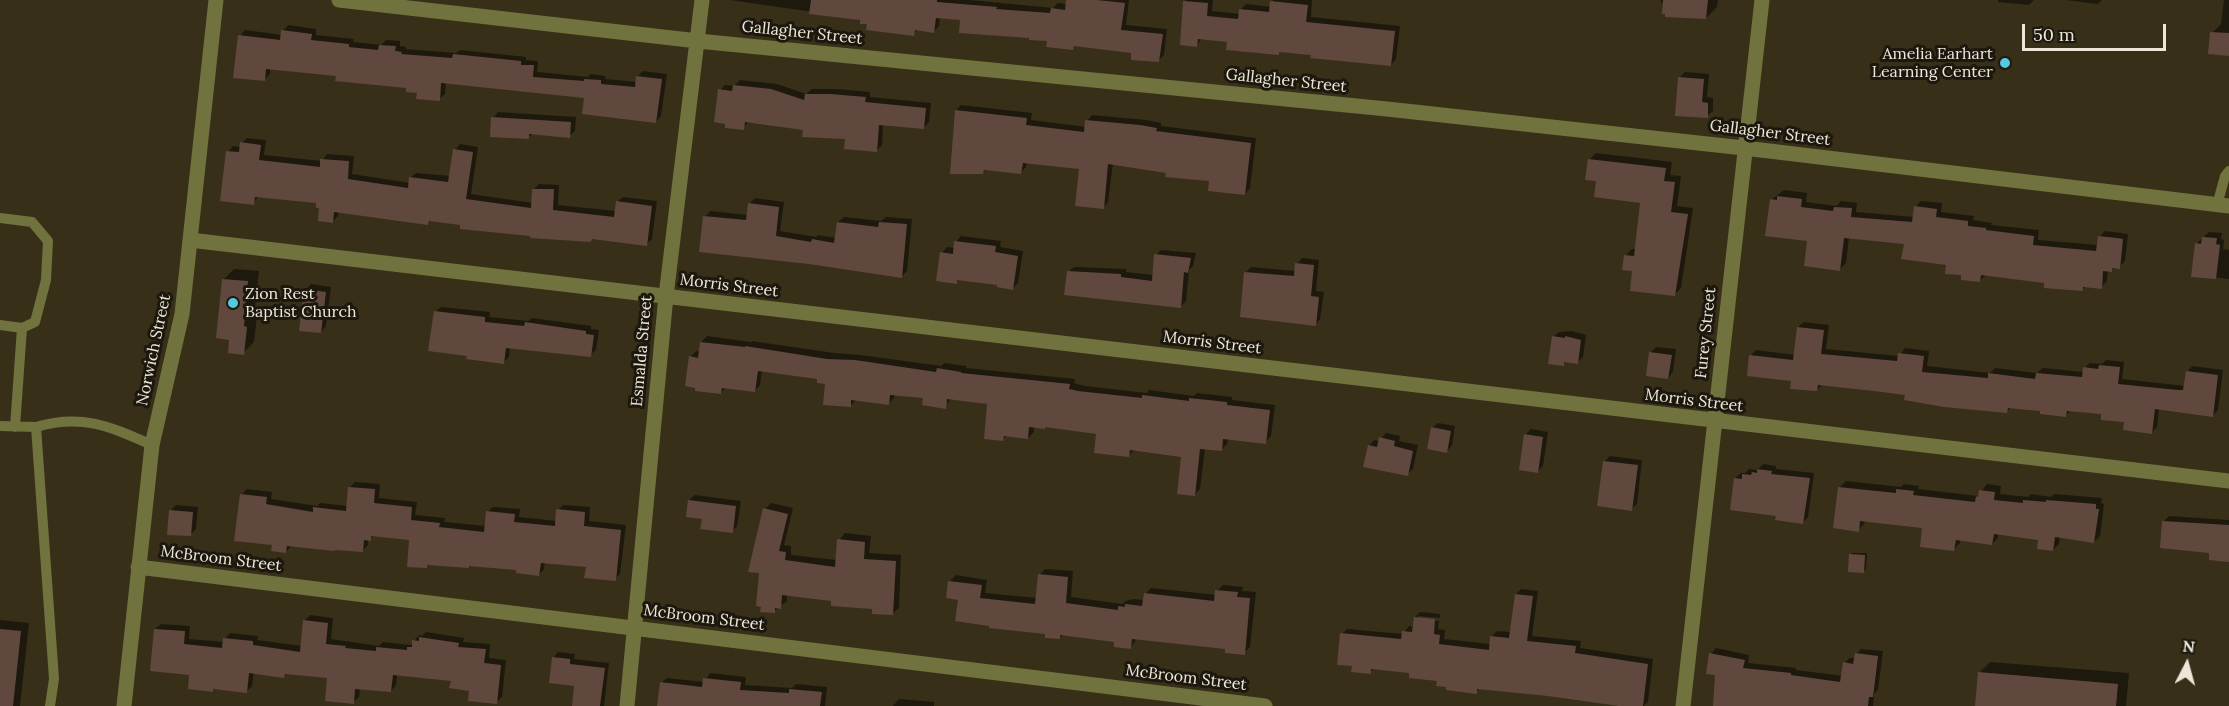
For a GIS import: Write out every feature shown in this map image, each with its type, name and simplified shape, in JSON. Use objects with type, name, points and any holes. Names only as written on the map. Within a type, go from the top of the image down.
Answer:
[{"type":"street","name":"Norwich Street","points":[[124,706],[152,445],[182,314],[216,0]]},
{"type":"street","name":"Gallagher Street","points":[[339,0],[698,41],[1388,109],[1744,148],[2223,206]]},
{"type":"street","name":"Esmalda Street","points":[[627,706],[666,296],[702,0]]},
{"type":"street","name":"Furey Street","points":[[1683,706],[1762,0]]},
{"type":"street","name":"Morris Street","points":[[190,240],[2229,481]]},
{"type":"street","name":"McBroom Street","points":[[138,567],[1265,706]]},
{"type":"lane","points":[[2223,206],[2224,176],[2229,171]]},
{"type":"lane","points":[[0,218],[32,222],[48,241],[46,280],[35,322],[22,328],[0,325]]},
{"type":"lane","points":[[15,427],[22,328]]},
{"type":"lane","points":[[0,426],[36,427],[57,421],[88,422],[108,426],[152,445]]},
{"type":"lane","points":[[36,427],[54,679],[50,706]]},
{"type":"building","points":[[811,0],[937,0],[937,2],[997,7],[996,9],[1050,13],[1051,8],[1065,10],[1066,0],[1097,0],[1125,3],[1121,30],[1163,34],[1159,62],[1131,60],[1131,53],[1074,46],[1073,50],[1046,47],[1047,41],[1029,40],[1029,38],[959,33],[960,20],[936,18],[934,33],[915,30],[914,36],[866,30],[867,24],[860,24],[860,20],[809,14]]},
{"type":"building","points":[[1663,0],[1708,0],[1706,19],[1665,17],[1665,14],[1662,14]]},
{"type":"building","points":[[1183,1],[1208,3],[1207,16],[1238,19],[1239,9],[1269,12],[1270,1],[1308,5],[1306,22],[1395,31],[1391,66],[1310,58],[1311,55],[1279,52],[1279,55],[1226,50],[1227,42],[1198,39],[1197,47],[1180,45]]},
{"type":"building","points":[[281,30],[312,34],[311,40],[349,44],[349,47],[378,50],[379,45],[396,46],[395,51],[402,52],[401,54],[452,58],[453,54],[521,61],[521,65],[534,65],[533,77],[601,80],[601,84],[635,87],[636,76],[662,79],[656,123],[582,114],[584,98],[441,83],[440,101],[416,99],[417,93],[406,92],[406,88],[335,81],[336,76],[266,69],[265,81],[233,78],[238,35],[280,40]]},
{"type":"building","points":[[2210,32],[2229,33],[2229,56],[2208,54]]},
{"type":"building","points":[[1678,77],[1704,79],[1702,102],[1708,103],[1708,118],[1675,116]]},
{"type":"building","points":[[733,85],[771,89],[804,100],[805,94],[830,94],[866,97],[865,102],[926,108],[924,129],[879,125],[877,152],[844,149],[845,139],[802,137],[803,130],[745,122],[744,130],[725,128],[725,124],[714,122],[718,89],[732,91]]},
{"type":"building","points":[[955,110],[1027,118],[1026,125],[1084,132],[1085,120],[1140,125],[1157,128],[1156,131],[1251,143],[1245,195],[1208,191],[1209,181],[1165,177],[1166,173],[1108,164],[1104,209],[1075,206],[1079,169],[1023,163],[1021,174],[984,170],[983,174],[950,174]]},
{"type":"building","points":[[491,117],[571,122],[570,138],[529,134],[529,139],[490,137]]},
{"type":"building","points":[[240,142],[261,145],[259,160],[320,167],[320,159],[349,161],[348,179],[408,188],[409,177],[448,182],[453,149],[473,152],[466,199],[531,208],[532,189],[554,189],[553,210],[614,217],[616,201],[652,206],[647,246],[592,239],[591,242],[530,238],[530,236],[460,229],[460,225],[429,221],[428,225],[334,212],[333,223],[318,221],[319,208],[316,208],[316,203],[255,197],[254,205],[220,201],[226,151],[239,152]]},
{"type":"building","points":[[1588,159],[1666,168],[1664,181],[1675,182],[1671,212],[1688,214],[1675,296],[1630,291],[1632,271],[1622,270],[1624,255],[1634,256],[1640,203],[1594,197],[1596,181],[1585,180]]},
{"type":"building","points":[[1777,196],[1802,199],[1801,207],[1833,211],[1834,207],[1852,208],[1851,217],[1912,222],[1914,206],[1937,209],[1936,217],[1968,221],[1968,226],[2034,236],[2033,245],[2096,251],[2098,236],[2123,239],[2120,269],[2112,268],[2112,272],[2103,271],[2102,289],[2083,287],[2083,291],[2044,288],[2044,283],[1981,275],[1980,282],[1961,280],[1961,275],[1945,274],[1946,265],[1901,259],[1904,244],[1844,238],[1840,271],[1804,266],[1807,241],[1765,236],[1770,199],[1777,200]]},
{"type":"building","points":[[748,203],[779,207],[776,236],[811,242],[812,239],[834,243],[837,222],[878,227],[879,222],[907,224],[902,278],[809,264],[699,252],[703,216],[746,220]]},
{"type":"building","points":[[2202,237],[2217,238],[2216,244],[2220,245],[2216,279],[2191,277],[2195,243],[2201,244]]},
{"type":"building","points":[[954,241],[996,246],[995,252],[1018,256],[1013,290],[997,287],[997,285],[957,280],[957,284],[936,281],[940,252],[953,254]]},
{"type":"building","points":[[1154,254],[1191,258],[1188,273],[1184,272],[1181,308],[1064,295],[1067,271],[1121,274],[1121,277],[1152,281]]},
{"type":"building","points":[[1295,263],[1314,265],[1311,296],[1319,297],[1316,326],[1240,317],[1244,272],[1294,276]]},
{"type":"building","name":"Zion Rest Baptist Church","points":[[222,279],[248,281],[244,355],[228,353],[229,340],[216,338]]},
{"type":"building","points":[[304,289],[326,292],[321,333],[299,331]]},
{"type":"building","points":[[434,311],[485,317],[485,322],[524,326],[525,322],[586,331],[586,334],[594,335],[591,357],[506,348],[504,364],[428,351]]},
{"type":"building","points":[[1797,327],[1824,330],[1821,354],[1897,361],[1898,353],[1924,356],[1922,372],[1988,378],[1988,373],[2035,379],[2036,373],[2082,377],[2083,367],[2098,369],[2099,365],[2120,367],[2118,384],[2178,390],[2183,390],[2186,371],[2218,375],[2213,417],[2155,409],[2152,434],[2123,430],[2124,422],[2101,420],[2101,414],[2067,411],[2066,417],[2040,414],[2040,411],[2008,408],[2007,413],[1944,407],[1904,400],[1905,395],[1874,391],[1818,385],[1817,391],[1790,389],[1791,381],[1747,376],[1749,355],[1793,360]]},
{"type":"building","points":[[1552,336],[1581,340],[1578,364],[1564,362],[1564,366],[1548,364]]},
{"type":"building","points":[[700,342],[936,372],[937,368],[961,373],[1070,384],[1069,389],[1078,391],[1142,398],[1142,395],[1189,401],[1189,398],[1227,402],[1227,405],[1270,410],[1266,444],[1223,439],[1222,451],[1200,449],[1195,496],[1177,494],[1181,457],[1130,450],[1129,457],[1094,453],[1096,434],[1045,427],[1045,429],[1029,427],[1028,439],[1004,436],[1003,441],[984,439],[987,404],[947,399],[946,409],[922,405],[923,398],[890,395],[889,405],[851,400],[851,407],[823,405],[825,384],[817,383],[817,379],[758,371],[755,392],[722,388],[721,394],[695,391],[695,388],[685,386],[689,356],[698,358]]},
{"type":"building","points":[[1649,352],[1672,355],[1668,379],[1646,376]]},
{"type":"building","points":[[1431,427],[1451,431],[1447,453],[1427,449]]},
{"type":"building","points":[[1524,434],[1543,437],[1538,473],[1519,470]]},
{"type":"building","points":[[1379,437],[1395,441],[1394,446],[1413,451],[1408,476],[1363,467],[1368,445],[1377,447]]},
{"type":"building","points":[[1603,461],[1638,465],[1632,511],[1597,506]]},
{"type":"building","points":[[1757,469],[1772,471],[1771,474],[1810,478],[1803,524],[1775,520],[1776,516],[1730,510],[1734,478],[1742,479],[1742,474],[1757,473]]},
{"type":"building","points":[[348,487],[375,489],[374,503],[412,507],[411,520],[440,523],[439,527],[484,532],[486,511],[515,514],[514,522],[555,526],[556,509],[585,512],[584,526],[621,530],[616,581],[584,578],[586,567],[541,563],[539,576],[516,573],[516,570],[469,566],[469,568],[427,565],[427,568],[407,567],[409,540],[371,536],[371,541],[364,540],[363,552],[287,546],[286,553],[271,551],[272,545],[234,541],[240,494],[267,497],[266,504],[313,512],[313,507],[346,511]]},
{"type":"building","points":[[1838,487],[1896,493],[1896,489],[1914,491],[1913,495],[1975,502],[1979,490],[1995,492],[1994,500],[2023,503],[2023,500],[2046,502],[2046,500],[2096,504],[2096,509],[2099,509],[2094,543],[2055,537],[2053,551],[2037,549],[2038,540],[1994,534],[1992,545],[1956,540],[1954,551],[1920,547],[1922,528],[1860,521],[1859,532],[1833,528]]},
{"type":"building","points":[[688,500],[736,506],[733,533],[700,529],[702,519],[686,517]]},
{"type":"building","points":[[763,508],[788,514],[779,551],[786,552],[785,560],[835,567],[837,539],[865,542],[864,559],[896,561],[893,615],[872,614],[872,609],[831,606],[831,601],[782,595],[781,609],[775,608],[775,613],[760,612],[761,607],[756,606],[759,573],[748,572]]},
{"type":"building","points":[[169,510],[193,512],[191,536],[167,535]]},
{"type":"building","points":[[2162,521],[2229,525],[2229,562],[2209,560],[2209,553],[2160,548]]},
{"type":"building","points":[[1849,554],[1865,555],[1864,573],[1848,572]]},
{"type":"building","points":[[1038,574],[1068,577],[1066,603],[1118,610],[1118,606],[1125,607],[1125,604],[1142,606],[1144,593],[1214,601],[1215,590],[1238,592],[1237,597],[1250,598],[1245,655],[1225,653],[1225,649],[1132,639],[1131,649],[1114,647],[1114,642],[1060,635],[1060,639],[1045,638],[1045,634],[989,628],[989,626],[955,621],[958,600],[946,598],[948,581],[982,585],[980,598],[1035,604]]},
{"type":"building","points":[[1515,594],[1533,596],[1527,641],[1576,646],[1575,653],[1648,664],[1643,706],[1619,706],[1477,689],[1477,694],[1446,690],[1446,687],[1436,686],[1437,681],[1409,678],[1409,673],[1371,669],[1371,674],[1351,672],[1352,666],[1337,665],[1340,633],[1401,639],[1402,631],[1412,632],[1414,617],[1435,619],[1434,634],[1440,635],[1439,644],[1489,650],[1490,636],[1509,638]]},
{"type":"building","points":[[303,620],[328,623],[326,644],[346,646],[345,648],[376,651],[376,647],[407,650],[407,647],[412,647],[412,640],[419,641],[419,637],[459,643],[458,647],[486,649],[484,663],[501,665],[497,704],[468,701],[469,691],[449,688],[451,681],[393,675],[391,692],[355,689],[354,704],[325,701],[327,678],[285,674],[284,678],[249,673],[247,693],[213,689],[213,692],[188,689],[189,675],[150,671],[154,629],[185,631],[184,644],[222,648],[223,638],[253,641],[253,645],[300,652]]},
{"type":"building","points":[[0,629],[21,631],[13,706],[0,706]]},
{"type":"building","points":[[1709,653],[1745,660],[1743,668],[1791,673],[1791,675],[1840,682],[1843,662],[1853,664],[1855,653],[1878,656],[1873,697],[1869,697],[1868,706],[1713,706],[1715,675],[1706,674]]},
{"type":"building","points":[[552,657],[570,659],[570,664],[605,668],[600,706],[572,706],[574,686],[549,683]]},
{"type":"building","points":[[1978,672],[2118,684],[2116,706],[1975,706]]},
{"type":"building","points":[[703,678],[741,682],[740,690],[789,693],[789,689],[822,692],[820,706],[657,706],[660,682],[702,687]]},
{"type":"place","name":"Amelia Earhart Learning Center","points":[[2005,63]]},
{"type":"place","name":"Zion Rest Baptist Church","points":[[233,303]]}]
